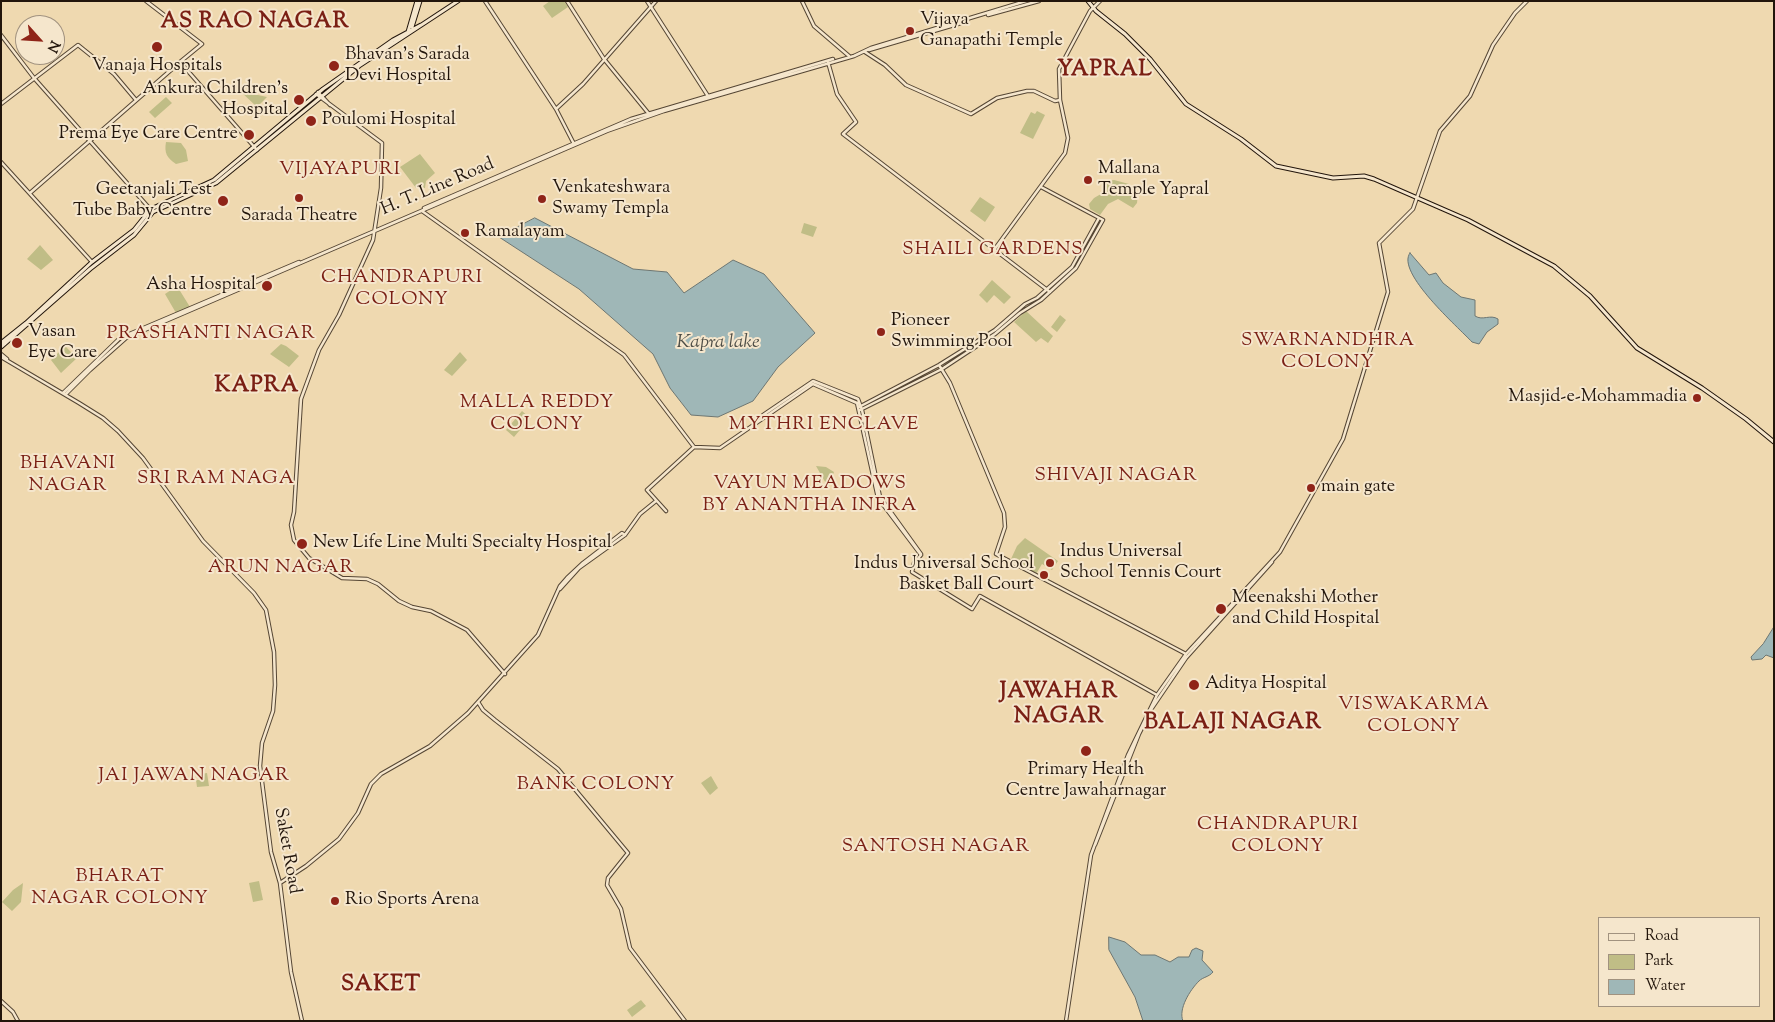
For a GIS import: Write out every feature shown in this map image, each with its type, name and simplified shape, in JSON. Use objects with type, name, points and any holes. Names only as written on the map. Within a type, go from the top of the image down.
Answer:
[{"type":"main road","points":[[410,32],[414,23],[418,1]]},
{"type":"main road","points":[[410,32],[418,1]]},
{"type":"main road","points":[[1,347],[134,230],[152,211],[208,184],[256,149],[319,94],[458,1]]},
{"type":"main road","points":[[1088,1],[1093,8],[1125,34],[1150,59],[1186,104],[1241,140],[1279,168],[1333,178],[1364,176],[1418,197],[1494,233],[1554,266],[1590,296],[1637,348],[1702,388],[1746,419],[1774,442]]},
{"type":"main road","points":[[414,23],[421,25]]},
{"type":"main road","points":[[1,343],[26,323],[92,262],[109,251]]},
{"type":"street","points":[[30,193],[202,44],[146,1]]},
{"type":"street","points":[[484,1],[556,110],[574,144]]},
{"type":"street","points":[[568,1],[604,59],[649,114]]},
{"type":"street","points":[[646,1],[708,97]]},
{"type":"street","points":[[556,110],[583,84],[656,1]]},
{"type":"street","points":[[802,1],[814,26],[848,55]]},
{"type":"street","points":[[869,50],[1026,1]]},
{"type":"street","points":[[869,50],[1039,1]]},
{"type":"street","points":[[994,250],[1065,154],[1068,143],[1060,100],[1061,64],[1093,8],[1100,1]]},
{"type":"street","points":[[1095,845],[1136,741],[1152,708],[1189,654],[1273,560],[1291,536],[1342,439],[1388,292],[1378,242],[1405,218],[1413,208],[1440,130],[1470,96],[1492,45],[1515,12],[1527,1]]},
{"type":"street","points":[[1,35],[34,78],[152,211]]},
{"type":"street","points":[[1,104],[78,45],[114,74],[136,100]]},
{"type":"street","name":"H. T. Line Road","points":[[375,230],[627,120],[869,50]]},
{"type":"street","points":[[865,52],[885,65],[906,85],[971,114],[997,98],[1029,90],[1055,101],[1060,100]]},
{"type":"street","points":[[180,62],[256,149]]},
{"type":"street","points":[[828,62],[837,94],[856,122],[843,134],[1050,292]]},
{"type":"street","points":[[319,94],[330,105],[383,144],[382,176],[375,230],[368,255],[319,350],[301,399],[296,485],[291,525],[294,540],[309,558],[336,575],[348,579],[367,579],[378,584],[399,601],[412,607],[431,611],[467,630],[505,674]]},
{"type":"street","name":"H. T. Line Road","points":[[64,394],[120,338],[574,144]]},
{"type":"street","points":[[1,162],[92,262]]},
{"type":"street","points":[[861,408],[942,369],[995,334],[1020,313],[1050,292],[1076,268],[1103,220],[1041,187]]},
{"type":"street","points":[[422,211],[624,355],[694,447]]},
{"type":"street","points":[[861,408],[939,365],[995,330],[1025,304],[1038,298],[1072,267],[1099,218]]},
{"type":"street","name":"Saket Road","points":[[1,355],[103,418],[136,449],[203,541],[239,577],[266,610],[274,652],[273,711],[262,743],[260,766],[271,852],[280,883],[291,972],[302,1021]]},
{"type":"street","points":[[939,365],[1004,513],[1005,527],[996,554],[1186,654]]},
{"type":"street","points":[[666,511],[647,490],[694,447],[720,448],[761,420],[763,415],[814,383],[855,402],[861,408],[880,496],[921,554],[914,563],[912,572],[972,609],[980,596],[1157,695]]},
{"type":"street","points":[[280,883],[311,862],[338,839],[358,813],[371,784],[381,774],[430,746],[478,702],[538,636],[560,589],[574,570],[605,549],[622,533],[625,534],[640,514],[656,501]]},
{"type":"street","points":[[1066,1021],[1090,862],[1104,815],[1137,733],[1157,695],[1186,654],[1273,560]]},
{"type":"street","points":[[478,702],[483,710],[499,724],[558,769],[628,853],[608,878],[607,885],[621,909],[630,948],[685,1021]]},
{"type":"street","points":[[2,1002],[13,1012],[18,1021]]},
{"type":"green space","points":[[550,1],[564,1],[568,7],[552,18],[543,6]]},
{"type":"green space","points":[[240,91],[267,97],[257,107]]},
{"type":"green space","points":[[166,97],[172,103],[155,118],[149,112]]},
{"type":"green space","points":[[1037,111],[1045,115],[1033,139],[1020,133],[1031,112],[1035,114]]},
{"type":"green space","points":[[166,142],[181,143],[186,150],[188,161],[176,164],[173,162],[166,152]]},
{"type":"green space","points":[[420,154],[435,173],[426,181],[425,188],[416,188],[400,167]]},
{"type":"green space","points":[[1114,180],[1129,184],[1138,193],[1137,203],[1133,208],[1118,199],[1108,204],[1100,215],[1090,209],[1089,204],[1094,198],[1106,191],[1108,181]]},
{"type":"green space","points":[[980,197],[995,207],[985,222],[970,211]]},
{"type":"green space","points":[[804,223],[817,227],[813,237],[801,233]]},
{"type":"green space","points":[[40,245],[53,260],[41,270],[27,259]]},
{"type":"green space","points":[[992,280],[1011,297],[1004,304],[994,295],[987,303],[979,295]]},
{"type":"green space","points":[[177,286],[190,307],[176,313],[165,294]]},
{"type":"green space","points":[[1026,311],[1053,336],[1048,343],[1041,338],[1036,342],[1014,322]]},
{"type":"green space","points":[[1060,315],[1066,320],[1057,332],[1051,327]]},
{"type":"green space","points":[[281,344],[299,356],[289,367],[270,354]]},
{"type":"green space","points":[[65,346],[77,358],[61,373],[51,360]]},
{"type":"green space","points":[[460,352],[467,360],[452,376],[444,370]]},
{"type":"green space","points":[[522,411],[530,418],[514,437],[506,430]]},
{"type":"green space","points":[[816,466],[826,467],[834,472],[828,487]]},
{"type":"green space","points":[[1025,538],[1058,561],[1052,570],[1042,564],[1036,574],[1011,559],[1017,546]]},
{"type":"green space","points":[[207,773],[209,786],[197,787],[196,780],[201,780],[201,774]]},
{"type":"green space","points":[[711,776],[718,788],[710,795],[701,783]]},
{"type":"green space","points":[[259,881],[263,900],[253,902],[249,883]]},
{"type":"green space","points":[[23,883],[21,902],[12,911],[2,902],[13,890]]},
{"type":"green space","points":[[641,1000],[646,1006],[632,1017],[627,1010]]},
{"type":"water","name":"Kapra lake","points":[[535,218],[633,269],[667,272],[684,293],[733,260],[764,274],[815,333],[778,367],[753,401],[718,417],[691,415],[670,388],[653,354],[579,289],[499,237]]},
{"type":"water","points":[[1410,253],[1429,275],[1436,273],[1443,283],[1461,297],[1475,300],[1475,316],[1498,319],[1498,324],[1487,332],[1479,344],[1472,342],[1430,299],[1420,286],[1408,262]]},
{"type":"water","points":[[1774,627],[1774,658],[1766,655],[1762,659],[1752,660],[1751,657],[1763,644]]},
{"type":"water","points":[[1109,937],[1125,942],[1141,955],[1155,955],[1170,962],[1178,957],[1189,957],[1192,950],[1196,948],[1203,951],[1202,960],[1213,972],[1199,981],[1192,989],[1183,1005],[1183,1021],[1143,1021],[1135,997],[1109,950]]},
{"type":"place","name":"Vijaya Ganapathi Temple","points":[[910,31]]},
{"type":"place","name":"Vanaja Hospitals","points":[[157,47]]},
{"type":"place","name":"Bhavan's Sarada Devi Hospital","points":[[334,66]]},
{"type":"place","name":"Ankura Children's Hospital","points":[[299,100]]},
{"type":"place","name":"Poulomi Hospital","points":[[311,121]]},
{"type":"place","name":"Prema Eye Care Centre","points":[[249,135]]},
{"type":"place","name":"Mallana Temple Yapral","points":[[1088,180]]},
{"type":"place","name":"Sarada Theatre","points":[[299,198]]},
{"type":"place","name":"Venkateshwara Swamy Templa","points":[[542,199]]},
{"type":"place","name":"Geetanjali Test Tube Baby Centre","points":[[223,201]]},
{"type":"place","name":"Ramalayam","points":[[465,233]]},
{"type":"place","name":"Asha Hospital","points":[[267,286]]},
{"type":"place","name":"Pioneer Swimming Pool","points":[[881,332]]},
{"type":"place","name":"Vasan Eye Care","points":[[17,343]]},
{"type":"place","name":"Masjid-e-Mohammadia","points":[[1697,398]]},
{"type":"place","name":"main gate","points":[[1311,488]]},
{"type":"place","name":"New Life Line Multi Specialty Hospital","points":[[302,544]]},
{"type":"place","name":"Indus Universal School Tennis Court","points":[[1050,563]]},
{"type":"place","name":"Indus Universal School Basket Ball Court","points":[[1044,575]]},
{"type":"place","name":"Meenakshi Mother and Child Hospital","points":[[1221,609]]},
{"type":"place","name":"Aditya Hospital","points":[[1194,685]]},
{"type":"place","name":"Primary Health Centre Jawaharnagar","points":[[1086,751]]},
{"type":"place","name":"Rio Sports Arena","points":[[335,901]]},
{"type":"district","name":"AS RAO NAGAR","points":[[255,23]]},
{"type":"district","name":"YAPRAL","points":[[1105,71]]},
{"type":"district","name":"VIJAYAPURI","points":[[340,171]]},
{"type":"district","name":"SHAILI GARDENS","points":[[993,251]]},
{"type":"district","name":"CHANDRAPURI COLONY","points":[[402,290]]},
{"type":"district","name":"PRASHANTI NAGAR","points":[[211,335]]},
{"type":"district","name":"SWARNANDHRA COLONY","points":[[1328,353]]},
{"type":"district","name":"KAPRA","points":[[257,387]]},
{"type":"district","name":"MALLA REDDY COLONY","points":[[537,415]]},
{"type":"district","name":"MYTHRI ENCLAVE","points":[[824,426]]},
{"type":"district","name":"BHAVANI NAGAR","points":[[68,476]]},
{"type":"district","name":"SHIVAJI NAGAR","points":[[1116,477]]},
{"type":"district","name":"SRI RAM NAGA","points":[[216,480]]},
{"type":"district","name":"VAYUN MEADOWS BY ANANTHA INFRA","points":[[810,496]]},
{"type":"district","name":"ARUN NAGAR","points":[[281,569]]},
{"type":"district","name":"JAWAHAR NAGAR","points":[[1059,706]]},
{"type":"district","name":"VISWAKARMA COLONY","points":[[1414,717]]},
{"type":"district","name":"BALAJI NAGAR","points":[[1233,724]]},
{"type":"district","name":"JAI JAWAN NAGAR","points":[[194,777]]},
{"type":"district","name":"BANK COLONY","points":[[596,786]]},
{"type":"district","name":"CHANDRAPURI COLONY","points":[[1278,837]]},
{"type":"district","name":"SANTOSH NAGAR","points":[[936,848]]},
{"type":"district","name":"BHARAT NAGAR COLONY","points":[[120,889]]},
{"type":"district","name":"SAKET","points":[[381,986]]}]
